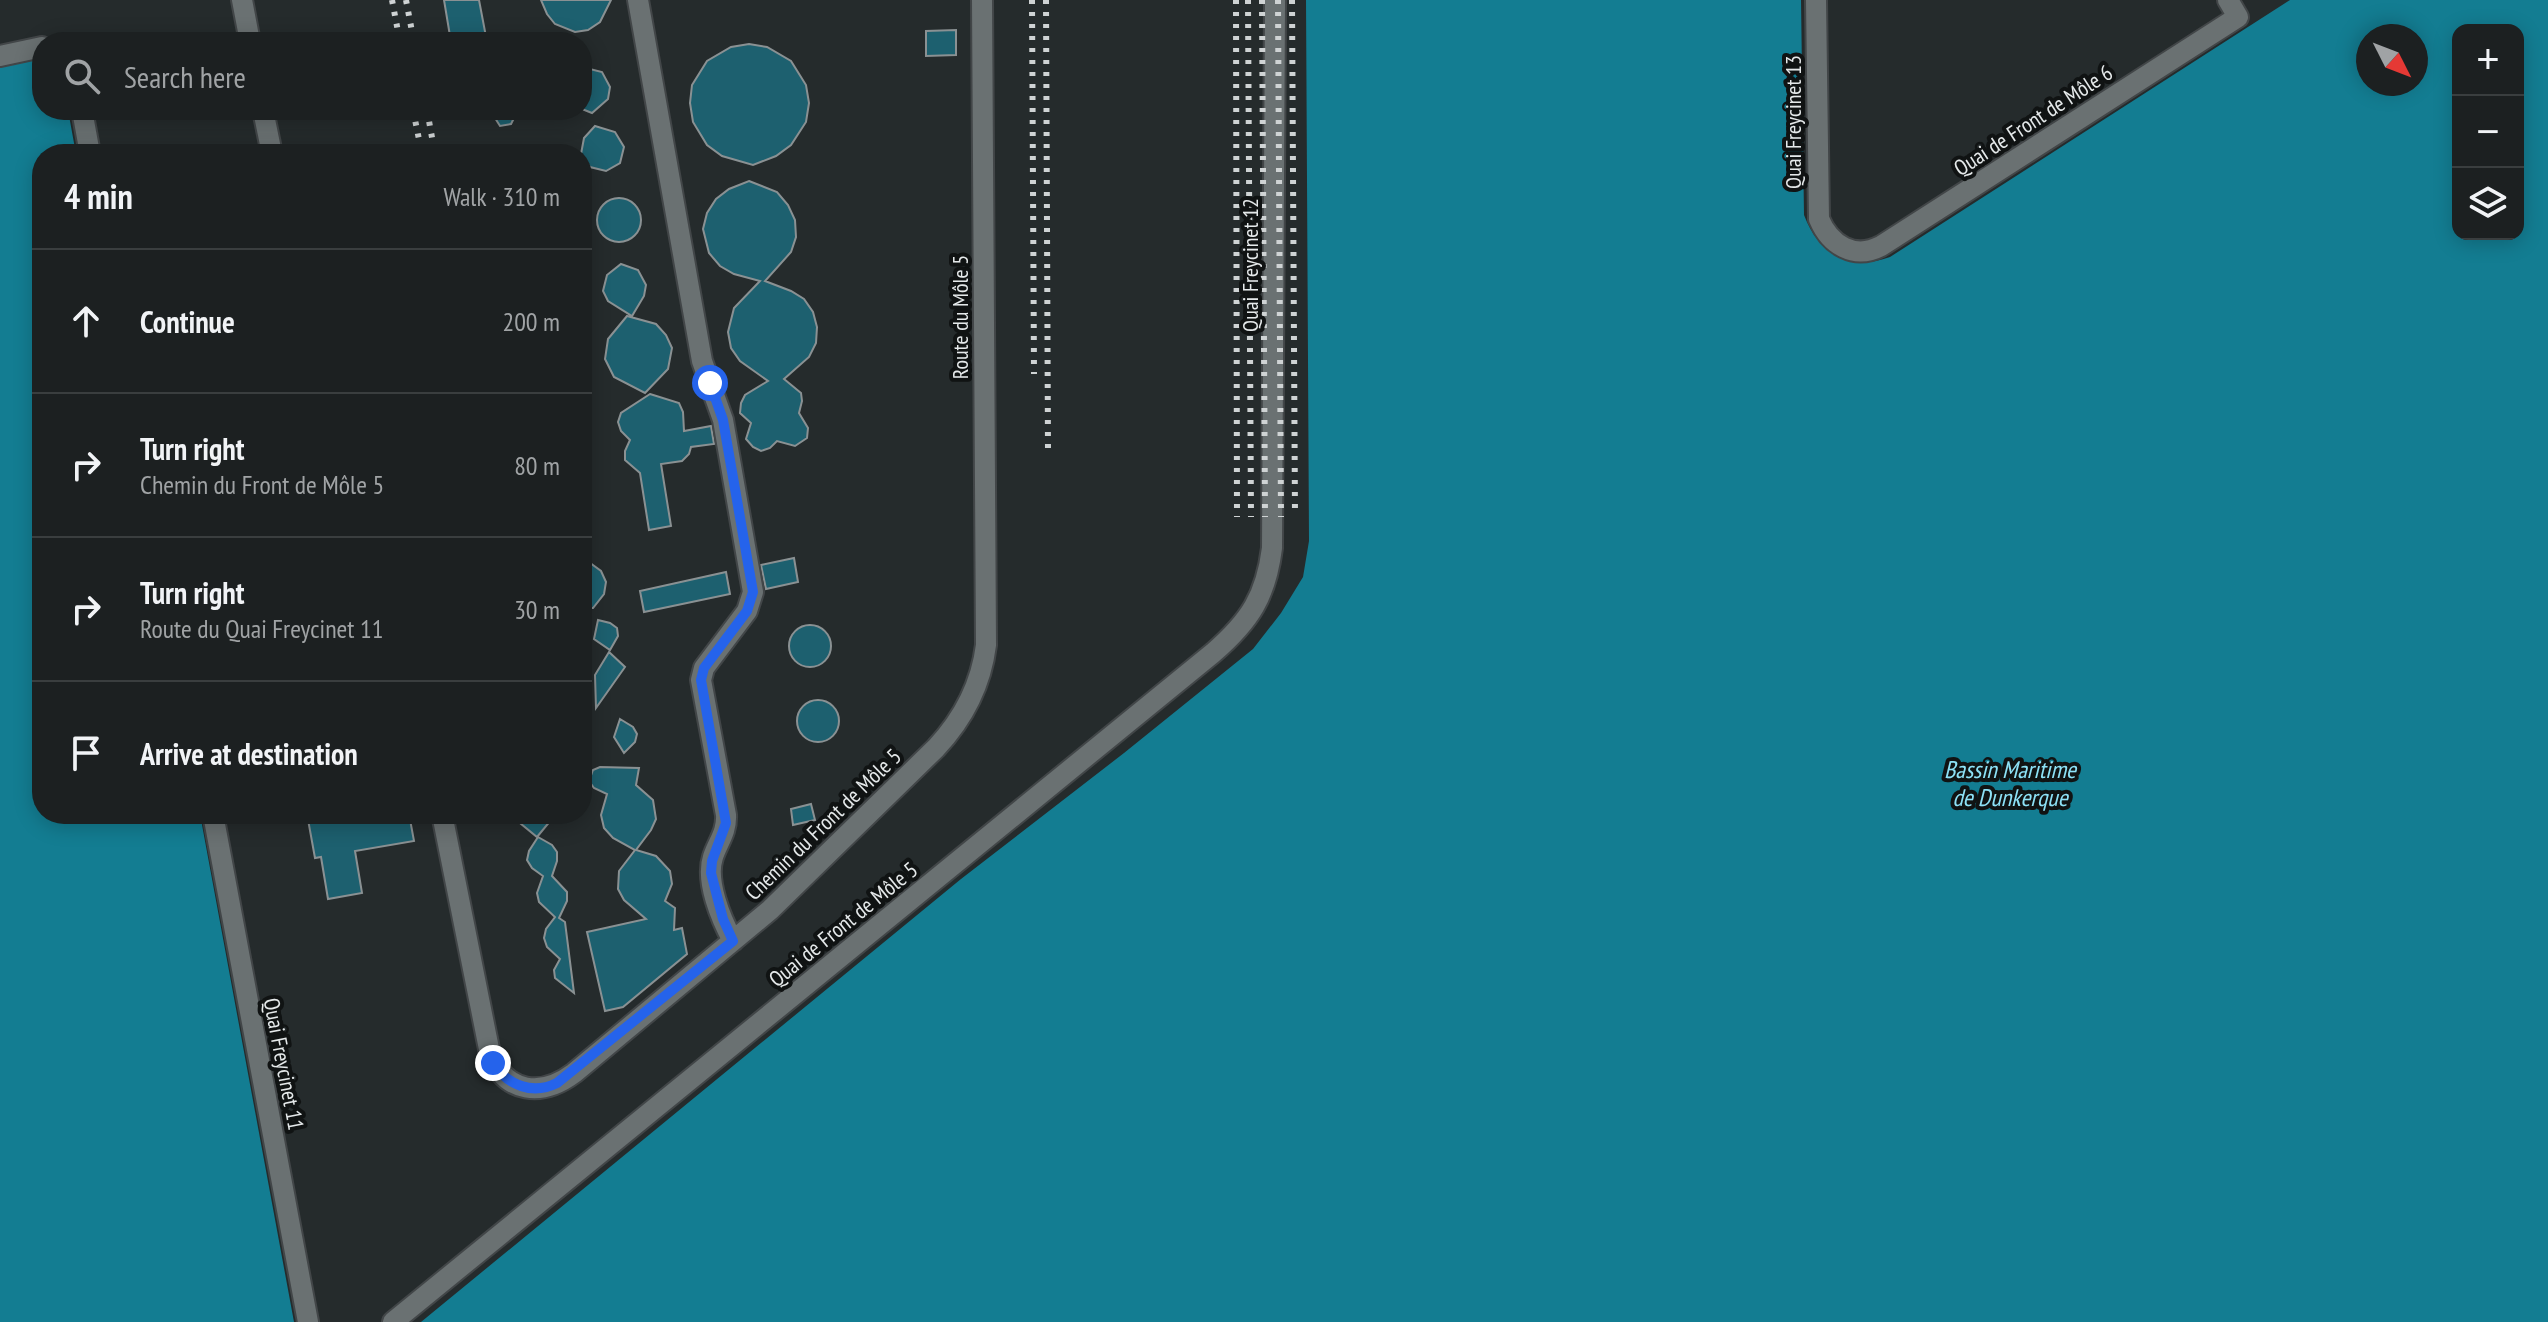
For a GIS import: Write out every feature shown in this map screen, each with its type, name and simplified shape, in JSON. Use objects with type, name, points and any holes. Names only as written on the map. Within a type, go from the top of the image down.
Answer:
[{"type":"street","points":[[242,0],[248,32]]},
{"type":"street","points":[[638,0],[702,361],[723,420],[753,592],[750,606],[704,668],[701,680],[726,823],[712,861],[711,873],[723,919],[733,941]]},
{"type":"street","name":"Route du Môle 5","points":[[982,0],[986,634]]},
{"type":"street","name":"Quai Freycinet 12","points":[[1273,530],[1275,0]]},
{"type":"street","name":"Quai Freycinet 13","points":[[1816,0],[1818,211],[1822,227],[1832,240]]},
{"type":"street","name":"Quai de Front de Môle 6","points":[[1832,240],[1845,249],[1860,253],[1881,246],[2238,17],[2228,0]]},
{"type":"street","points":[[0,56],[32,49]]},
{"type":"street","points":[[84,120],[88,144]]},
{"type":"street","points":[[265,120],[270,144]]},
{"type":"street","name":"Quai de Front de Môle 5","points":[[393,1322],[1235,633],[1258,602],[1264,588],[1273,530]]},
{"type":"street","name":"Chemin du Front de Môle 5","points":[[444,824],[486,1043],[498,1071],[511,1082],[526,1088],[549,1087],[566,1079],[782,900],[945,738],[960,719],[976,688],[986,634]]},
{"type":"street","name":"Quai Freycinet 11","points":[[215,824],[308,1322]]},
{"type":"water","name":"Bassin Maritime de Dunkerque","points":[[1306,0],[1801,0],[1804,215],[1810,229],[1827,249],[1849,261],[1861,262],[1890,257],[2290,0],[2548,0],[2548,1322],[421,1322],[961,879],[1253,649],[1281,613],[1303,577],[1309,541]]},
{"type":"water","points":[[32,59],[32,120],[70,120],[74,144],[32,144],[32,824],[202,824],[294,1322],[0,1322],[0,65]]},
{"type":"building","points":[[444,0],[479,0],[485,32],[449,32]]},
{"type":"building","points":[[541,0],[611,0],[600,22],[588,30],[575,32],[555,24]]},
{"type":"building","points":[[956,30],[956,55],[926,56],[926,31]]},
{"type":"building","points":[[749,44],[767,47],[791,61],[806,85],[809,103],[806,122],[791,145],[776,156],[753,165],[722,156],[707,145],[693,122],[690,103],[692,85],[707,61],[731,47]]},
{"type":"building","points":[[592,70],[602,72],[610,87],[608,99],[592,113]]},
{"type":"building","points":[[496,120],[513,120],[511,124],[500,126]]},
{"type":"building","points":[[595,126],[615,132],[624,147],[620,163],[606,171],[592,168],[592,144],[583,144],[584,138]]},
{"type":"building","points":[[749,181],[777,192],[795,220],[796,237],[791,252],[765,281],[804,299],[813,312],[817,327],[816,343],[809,357],[784,379],[801,393],[799,413],[808,428],[807,438],[795,446],[777,441],[761,451],[746,439],[751,423],[740,413],[741,403],[745,395],[768,381],[740,361],[731,348],[728,332],[734,308],[760,281],[734,274],[720,266],[709,253],[703,229],[707,213],[716,199],[729,189]]},
{"type":"building","points":[[619,198],[634,205],[641,220],[634,235],[619,242],[604,235],[597,220],[604,205]]},
{"type":"building","points":[[621,264],[638,270],[646,285],[644,296],[632,316],[608,301],[603,291],[607,275]]},
{"type":"building","points":[[627,316],[656,324],[672,348],[668,369],[645,393],[614,377],[605,359],[608,339]]},
{"type":"building","points":[[650,394],[679,403],[684,431],[711,426],[714,444],[691,447],[682,461],[661,464],[671,526],[649,530],[640,473],[625,460],[630,440],[621,431],[618,422],[621,413]]},
{"type":"building","points":[[794,558],[798,582],[766,589],[761,565]]},
{"type":"building","points":[[592,564],[601,571],[606,582],[604,594],[593,608]]},
{"type":"building","points":[[726,572],[730,594],[644,612],[640,591]]},
{"type":"building","points":[[598,620],[617,628],[618,636],[610,650],[594,639]]},
{"type":"building","points":[[810,625],[825,631],[831,646],[825,661],[810,667],[795,661],[789,646],[795,631]]},
{"type":"building","points":[[609,652],[625,667],[596,708],[595,675]]},
{"type":"building","points":[[818,700],[833,706],[839,721],[833,736],[818,742],[803,736],[797,721],[803,706]]},
{"type":"building","points":[[620,719],[633,727],[637,734],[635,742],[624,753],[614,737]]},
{"type":"building","points":[[600,767],[639,768],[636,785],[653,800],[656,819],[636,850],[656,856],[670,871],[672,884],[665,901],[675,908],[674,930],[682,928],[687,954],[623,1007],[605,1011],[587,932],[646,919],[624,900],[618,889],[619,871],[635,850],[613,838],[604,828],[601,815],[607,794],[592,785],[593,770]]},
{"type":"building","points":[[811,804],[815,820],[793,825],[791,809]]},
{"type":"building","points":[[309,824],[411,824],[414,841],[355,851],[362,893],[328,899],[321,857],[315,858]]},
{"type":"building","points":[[521,824],[548,824],[537,837]]},
{"type":"building","points":[[538,837],[557,852],[552,876],[567,892],[567,901],[559,918],[565,922],[574,993],[555,978],[554,970],[560,959],[547,947],[544,938],[546,929],[555,917],[539,902],[537,893],[543,876],[527,860]]},
{"type":"railway","points":[[392,0],[398,32]]},
{"type":"railway","points":[[406,0],[412,32]]},
{"type":"railway","points":[[1032,0],[1034,374]]},
{"type":"railway","points":[[1046,0],[1048,452]]},
{"type":"railway","points":[[1236,0],[1237,517]]},
{"type":"railway","points":[[1248,0],[1251,517]]},
{"type":"railway","points":[[1262,0],[1265,517]]},
{"type":"railway","points":[[1278,0],[1281,517]]},
{"type":"railway","points":[[1292,0],[1295,516]]},
{"type":"railway","points":[[415,120],[420,144]]},
{"type":"railway","points":[[429,120],[433,144]]},
{"type":"route","points":[[493,1063],[504,1077],[526,1088],[549,1087],[566,1079],[733,941],[712,882],[712,861],[722,839],[726,815],[701,680],[704,668],[750,606],[753,592],[723,420],[710,383]]}]
